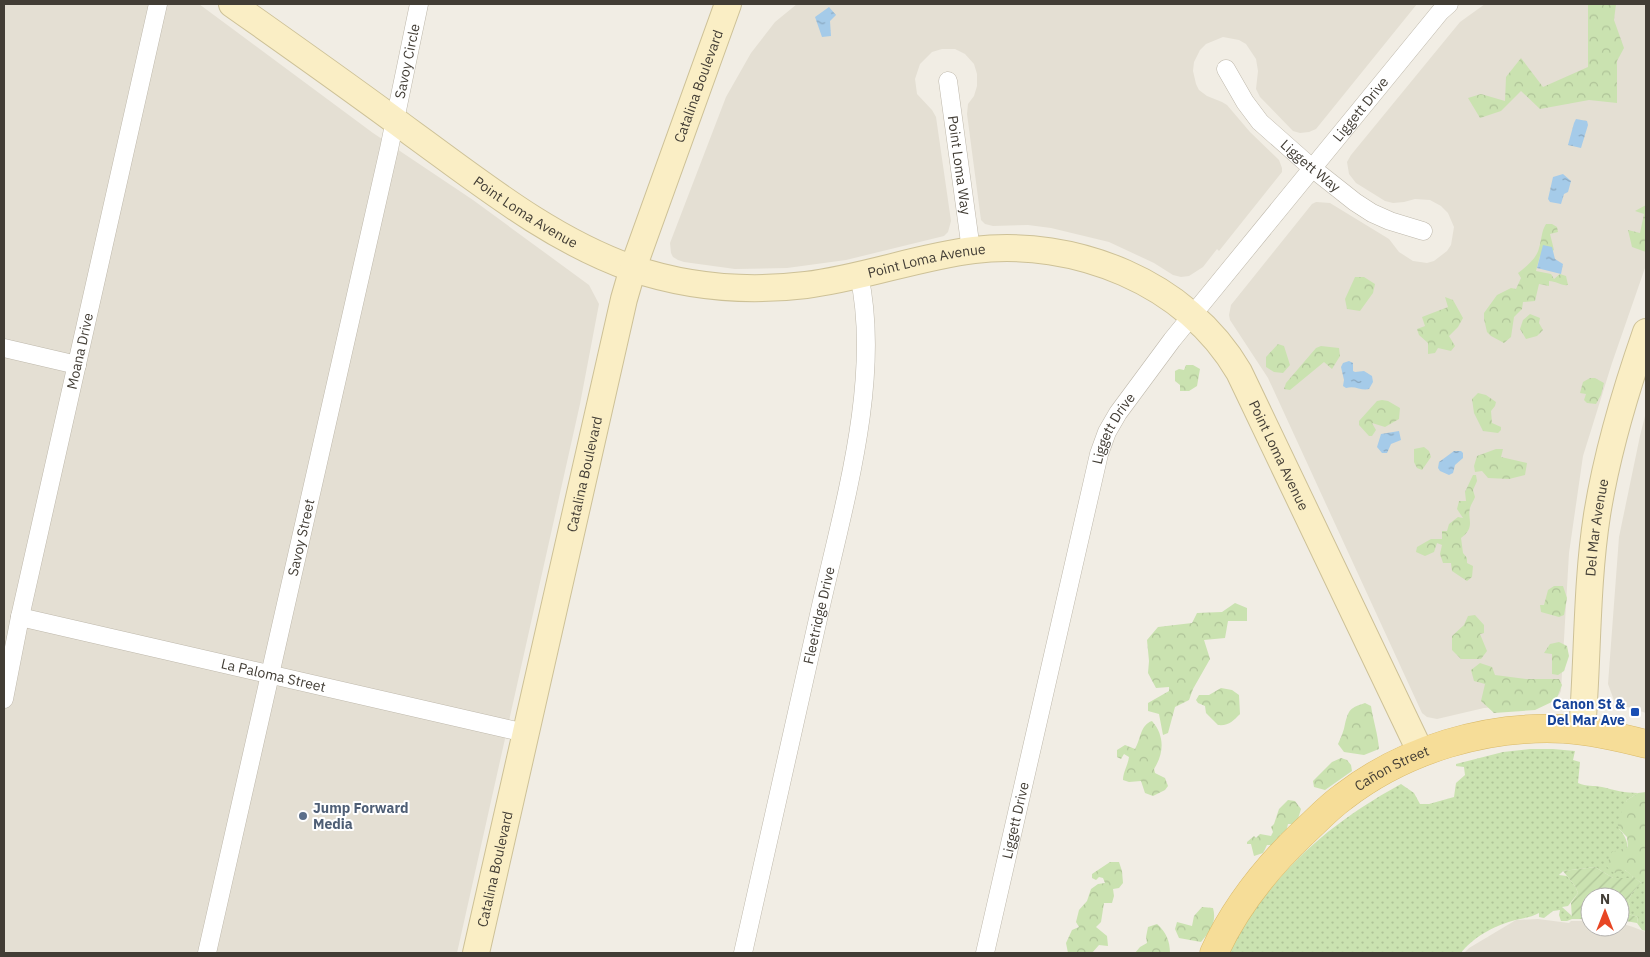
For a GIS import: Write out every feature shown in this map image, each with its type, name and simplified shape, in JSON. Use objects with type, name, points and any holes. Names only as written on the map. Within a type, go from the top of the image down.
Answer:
[{"type":"main road","name":"Cañon Street","points":[[1214,953],[1230,922],[1253,888],[1267,870],[1299,837],[1344,796],[1379,774],[1421,753],[1465,739],[1502,732],[1544,729],[1582,731],[1646,744]]},
{"type":"street","name":"Moana Drive","points":[[4,699],[20,617],[158,4]]},
{"type":"street","name":"Point Loma Avenue","points":[[232,4],[529,217],[581,246],[634,268],[690,282],[733,288],[806,285],[971,250],[1004,248],[1038,249],[1088,259],[1113,268],[1140,280],[1167,296],[1192,315],[1228,353],[1246,384],[1421,753]]},
{"type":"street","name":"Savoy Circle","points":[[395,120],[419,4]]},
{"type":"street","name":"Catalina Boulevard","points":[[476,953],[610,361],[634,268],[728,4]]},
{"type":"street","name":"Liggett Drive","points":[[986,953],[1099,454],[1107,432],[1118,412],[1192,315],[1440,12],[1449,4]]},
{"type":"street","name":"Liggett Way","points":[[1226,69],[1245,102],[1260,122],[1312,168],[1372,213],[1422,231]]},
{"type":"street","name":"Point Loma Way","points":[[948,81],[971,250]]},
{"type":"street","name":"Savoy Street","points":[[207,953],[395,120]]},
{"type":"street","name":"Fleetridge Drive","points":[[743,953],[854,458],[866,373],[864,297],[860,275]]},
{"type":"street","name":"Del Mar Avenue","points":[[1582,731],[1590,573],[1597,516],[1617,419],[1646,332]]},
{"type":"street","points":[[4,348],[77,365]]},
{"type":"street","name":"La Paloma Street","points":[[20,617],[525,733]]},
{"type":"shaded area","points":[[4,4],[199,4],[373,133],[473,200],[589,285],[599,304],[580,404],[457,953],[4,953]]},
{"type":"shaded area","points":[[797,4],[1417,4],[1316,129],[1309,132],[1300,133],[1293,131],[1260,97],[1256,89],[1258,71],[1256,59],[1246,44],[1239,40],[1223,37],[1206,44],[1200,50],[1194,62],[1193,71],[1199,90],[1207,96],[1227,105],[1250,132],[1279,160],[1282,172],[1219,251],[1217,249],[1203,267],[1189,276],[1173,275],[1154,263],[1109,242],[1051,228],[1028,225],[993,226],[985,224],[981,220],[967,114],[968,104],[974,96],[977,86],[977,74],[974,64],[965,54],[955,49],[942,49],[932,52],[920,64],[915,79],[917,94],[936,117],[951,221],[948,232],[944,236],[846,260],[787,268],[735,269],[678,260],[671,253],[670,243],[726,97],[751,53],[775,22]]},
{"type":"shaded area","points":[[1485,4],[1646,4],[1646,265],[1612,363],[1583,456],[1569,553],[1561,691],[1559,695],[1542,704],[1484,708],[1437,719],[1427,717],[1422,713],[1268,378],[1230,320],[1229,315],[1231,305],[1312,204],[1316,202],[1330,203],[1389,239],[1399,252],[1413,261],[1427,263],[1434,261],[1447,251],[1451,245],[1454,227],[1448,213],[1441,206],[1430,200],[1415,199],[1393,203],[1385,201],[1356,183],[1349,174],[1347,162],[1460,22]]},
{"type":"shaded area","points":[[1646,412],[1646,713],[1615,703],[1608,684],[1619,537]]},
{"type":"shaded area","points":[[1538,919],[1569,923],[1571,921],[1580,921],[1580,937],[1630,937],[1630,926],[1646,932],[1646,953],[1464,953],[1469,948],[1516,920]]},
{"type":"green space","points":[[1588,4],[1616,4],[1614,20],[1624,48],[1617,61],[1617,103],[1589,100],[1540,109],[1521,91],[1501,111],[1480,118],[1468,98],[1481,94],[1505,101],[1506,77],[1521,58],[1543,87],[1588,67]]},
{"type":"green space","points":[[1646,205],[1646,252],[1632,247],[1628,230],[1640,233],[1644,214],[1635,211]]},
{"type":"green space","points":[[1546,224],[1552,224],[1557,227],[1558,232],[1550,234],[1554,250],[1544,256],[1540,256],[1536,271],[1551,274],[1554,279],[1560,274],[1566,276],[1568,285],[1549,281],[1549,286],[1539,284],[1535,301],[1523,302],[1522,309],[1514,317],[1511,337],[1504,343],[1487,332],[1484,313],[1497,295],[1511,288],[1516,289],[1521,278],[1518,273],[1534,259],[1538,252]]},
{"type":"green space","points":[[1355,277],[1364,277],[1375,284],[1373,293],[1360,311],[1347,309],[1345,299]]},
{"type":"green space","points":[[1445,297],[1453,300],[1463,318],[1458,327],[1449,336],[1455,346],[1451,351],[1438,348],[1435,353],[1428,354],[1428,343],[1419,335],[1417,329],[1425,326],[1422,317],[1448,307]]},
{"type":"green space","points":[[1530,314],[1540,318],[1539,323],[1543,330],[1537,336],[1526,339],[1520,329],[1523,320]]},
{"type":"green space","points":[[1278,344],[1284,346],[1290,365],[1283,373],[1274,372],[1266,367],[1266,357]]},
{"type":"green space","points":[[1321,346],[1339,348],[1340,356],[1332,369],[1324,362],[1290,390],[1284,389],[1286,383],[1316,348]]},
{"type":"green space","points":[[1186,365],[1193,365],[1200,369],[1197,386],[1189,391],[1180,391],[1180,385],[1175,381],[1175,371],[1179,369],[1184,370]]},
{"type":"green space","points":[[1590,378],[1595,378],[1604,383],[1596,404],[1587,403],[1584,400],[1586,394],[1580,393],[1583,382]]},
{"type":"green space","points":[[1478,393],[1486,395],[1496,402],[1491,411],[1492,423],[1501,427],[1498,433],[1483,431],[1474,413],[1472,399]]},
{"type":"green space","points":[[1377,401],[1388,401],[1400,408],[1399,419],[1385,427],[1372,423],[1376,430],[1372,436],[1369,436],[1359,425],[1359,421]]},
{"type":"green space","points":[[1424,447],[1429,451],[1431,457],[1422,470],[1417,468],[1414,462],[1414,449]]},
{"type":"green space","points":[[1496,449],[1503,449],[1501,457],[1527,463],[1525,475],[1509,479],[1488,478],[1482,471],[1475,472],[1474,466],[1477,456]]},
{"type":"green space","points":[[1473,475],[1476,475],[1477,481],[1473,490],[1475,497],[1469,512],[1470,527],[1461,538],[1463,553],[1467,558],[1467,563],[1473,566],[1472,577],[1467,581],[1452,571],[1451,563],[1443,563],[1440,554],[1442,545],[1437,543],[1434,552],[1425,556],[1416,552],[1417,547],[1431,539],[1442,539],[1442,531],[1447,531],[1449,524],[1458,517],[1463,518],[1457,509],[1459,501],[1466,501],[1465,492]]},
{"type":"green space","points":[[1554,586],[1563,586],[1567,598],[1564,615],[1559,617],[1541,612],[1540,605],[1544,605],[1548,590]]},
{"type":"green space","points":[[1235,603],[1247,608],[1247,621],[1228,621],[1225,638],[1204,640],[1210,659],[1189,700],[1175,707],[1168,733],[1163,735],[1159,714],[1148,711],[1148,703],[1169,691],[1169,687],[1156,688],[1148,673],[1147,640],[1158,627],[1192,623],[1197,613],[1222,612]]},
{"type":"green space","points":[[1475,615],[1484,625],[1484,633],[1480,634],[1487,651],[1481,659],[1461,659],[1452,650],[1452,636],[1464,625],[1468,616]]},
{"type":"green space","points":[[1559,642],[1567,646],[1569,656],[1564,671],[1558,675],[1552,674],[1552,654],[1544,653],[1550,644]]},
{"type":"green space","points":[[1480,663],[1492,667],[1495,675],[1526,679],[1559,679],[1562,685],[1556,700],[1535,710],[1494,713],[1481,701],[1485,684],[1474,681],[1471,670]]},
{"type":"green space","points":[[1221,688],[1232,690],[1239,695],[1240,714],[1228,724],[1218,725],[1206,713],[1205,706],[1196,700],[1199,695],[1209,695]]},
{"type":"green space","points":[[1365,703],[1371,706],[1379,749],[1364,755],[1344,752],[1338,744],[1348,715],[1353,708]]},
{"type":"green space","points":[[1152,721],[1159,733],[1162,745],[1160,757],[1154,769],[1155,773],[1165,778],[1168,786],[1165,790],[1153,796],[1145,793],[1141,781],[1129,782],[1123,780],[1129,757],[1124,754],[1121,759],[1117,757],[1117,750],[1125,745],[1135,749],[1143,729]]},
{"type":"green space","points":[[1530,749],[1575,751],[1573,760],[1580,762],[1578,783],[1638,793],[1627,800],[1619,829],[1627,844],[1625,870],[1633,876],[1632,878],[1613,878],[1595,867],[1563,871],[1559,875],[1567,876],[1578,893],[1568,906],[1562,907],[1572,916],[1572,919],[1561,921],[1560,910],[1553,911],[1544,918],[1539,917],[1539,913],[1512,921],[1484,933],[1471,942],[1461,953],[1228,953],[1262,900],[1301,855],[1323,836],[1373,800],[1401,784],[1414,793],[1420,804],[1429,804],[1454,797],[1456,783],[1465,775],[1464,767],[1456,766],[1456,764],[1503,752]]},
{"type":"green space","points":[[1341,758],[1347,760],[1351,765],[1352,771],[1325,790],[1314,787],[1313,781],[1332,762]]},
{"type":"green space","points":[[1646,792],[1646,879],[1641,883],[1625,870],[1614,873],[1606,866],[1612,852],[1628,847],[1627,837],[1619,829],[1617,822],[1627,800],[1638,793]]},
{"type":"green space","points":[[1288,800],[1295,801],[1301,809],[1298,819],[1293,824],[1288,824],[1286,832],[1280,835],[1280,839],[1274,845],[1267,845],[1263,853],[1254,856],[1251,844],[1247,844],[1247,842],[1260,834],[1271,836],[1273,832],[1271,827],[1274,824],[1279,809]]},
{"type":"green space","points":[[1110,862],[1119,862],[1123,883],[1119,888],[1113,889],[1112,903],[1104,903],[1101,922],[1096,927],[1107,936],[1108,946],[1099,945],[1092,953],[1068,953],[1066,943],[1072,930],[1079,927],[1076,922],[1079,910],[1087,901],[1091,889],[1098,884],[1105,883],[1103,878],[1099,877],[1096,880],[1092,878],[1092,874]]},
{"type":"green space","points":[[1595,867],[1613,878],[1632,878],[1633,876],[1641,883],[1630,897],[1630,887],[1580,887],[1580,919],[1572,919],[1571,903],[1578,893],[1563,871]]},
{"type":"green space","points":[[1645,878],[1646,931],[1642,930],[1637,923],[1638,917],[1630,915],[1630,897]]},
{"type":"green space","points":[[1202,907],[1213,908],[1214,913],[1212,926],[1207,934],[1201,942],[1179,938],[1175,929],[1177,922],[1192,926],[1194,916]]},
{"type":"green space","points":[[1630,915],[1638,917],[1637,923],[1630,922]]},
{"type":"green space","points":[[1157,924],[1167,937],[1170,953],[1135,953],[1147,943],[1148,927]]},
{"type":"water","points":[[829,7],[836,15],[830,21],[831,36],[822,37],[815,17]]},
{"type":"water","points":[[1576,119],[1587,121],[1588,125],[1581,148],[1568,145]]},
{"type":"water","points":[[1563,174],[1571,181],[1568,192],[1564,194],[1561,204],[1550,202],[1548,199],[1553,177]]},
{"type":"water","points":[[1543,245],[1552,247],[1555,259],[1563,264],[1561,274],[1537,268]]},
{"type":"water","points":[[1349,361],[1353,363],[1353,371],[1364,371],[1372,376],[1373,382],[1369,389],[1346,388],[1343,386],[1344,380],[1341,367],[1343,363]]},
{"type":"water","points":[[1399,431],[1401,440],[1391,444],[1387,453],[1382,453],[1377,447],[1381,434]]},
{"type":"water","points":[[1454,451],[1461,451],[1463,458],[1455,465],[1453,473],[1449,475],[1440,471],[1438,468],[1439,462]]},
{"type":"place","name":"Canon St & Del Mar Ave","points":[[1635,712]]},
{"type":"place","name":"Jump Forward Media","points":[[303,816]]}]
